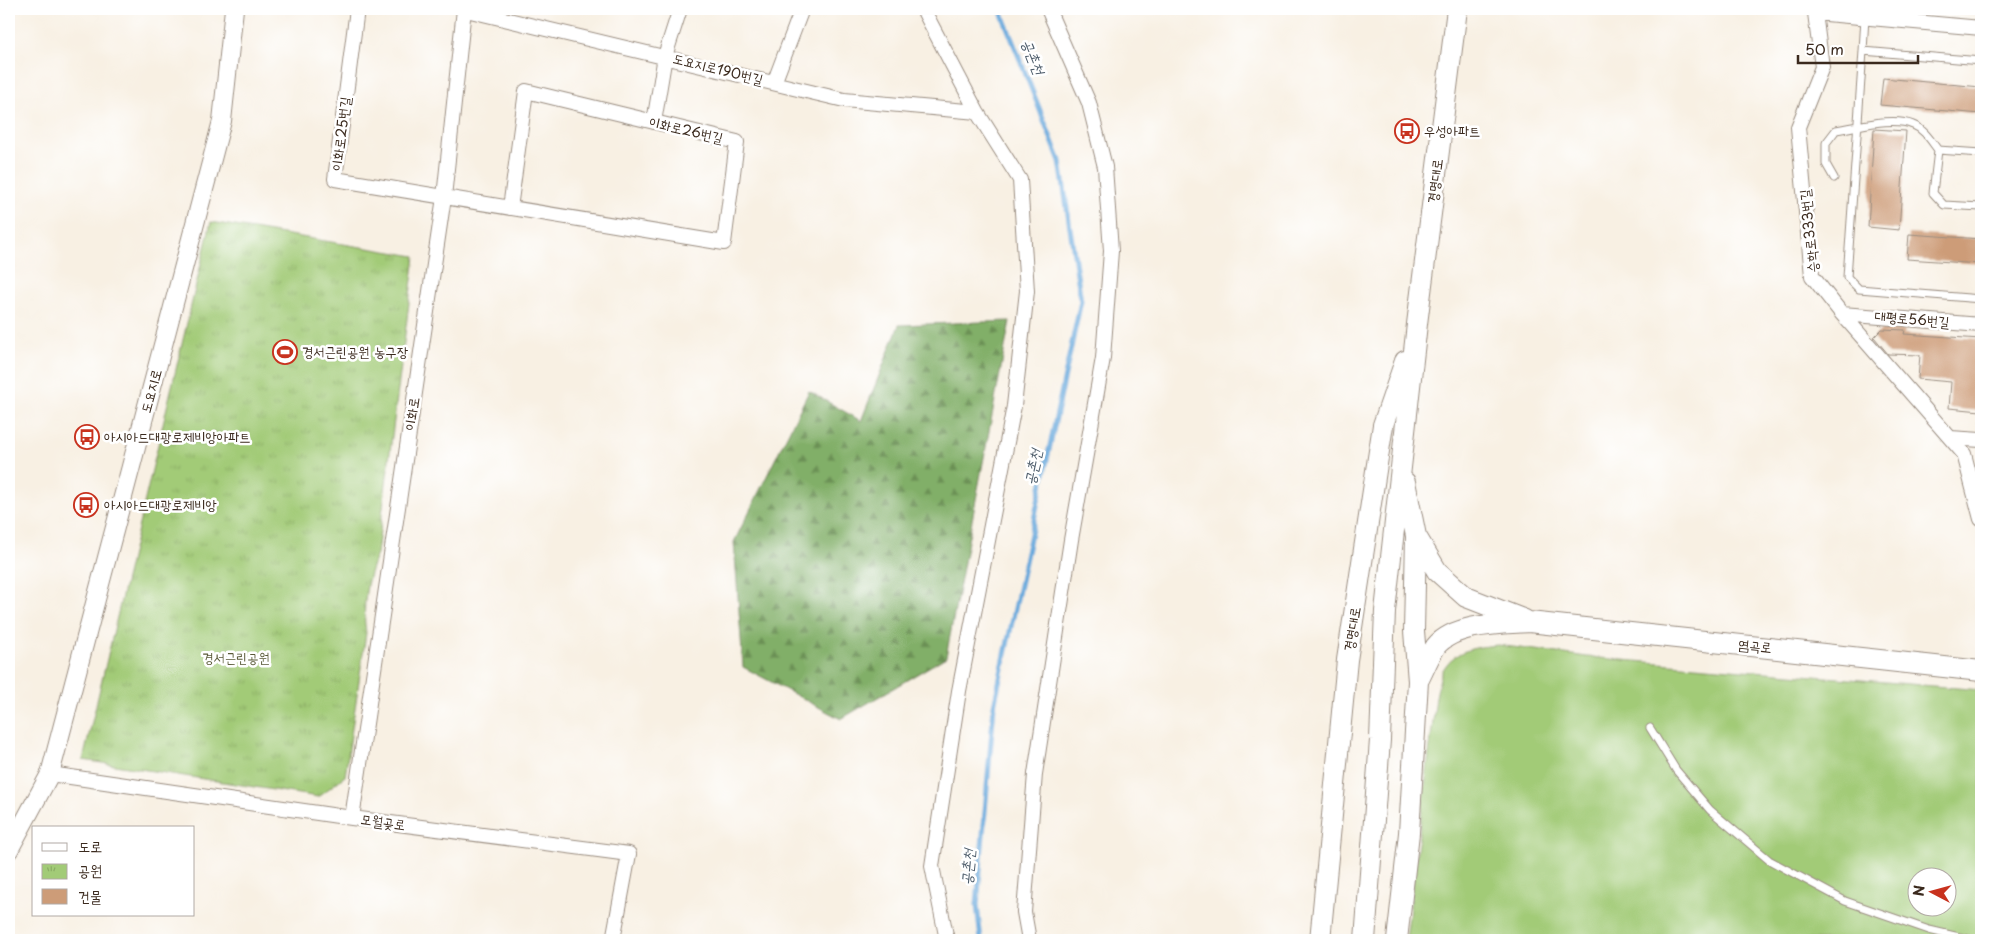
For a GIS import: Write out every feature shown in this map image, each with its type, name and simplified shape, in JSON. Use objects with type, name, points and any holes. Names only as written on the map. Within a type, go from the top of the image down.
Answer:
[{"type":"main road","name":"경명대로","points":[[1366,940],[1380,740],[1385,611],[1401,464],[1457,9]]},
{"type":"main road","name":"경명대로","points":[[1320,940],[1347,660],[1383,425],[1418,324]]},
{"type":"main road","name":"경명대로","points":[[1397,940],[1409,834],[1418,681],[1414,631],[1416,536],[1401,464]]},
{"type":"main road","name":"염곡로","points":[[1416,536],[1437,571],[1466,597],[1529,622]]},
{"type":"main road","name":"염곡로","points":[[1418,681],[1436,646],[1452,634],[1488,625],[1529,622],[1981,671]]},
{"type":"street","name":"도요지로","points":[[9,850],[50,774],[222,121],[234,9]]},
{"type":"street","name":"이화로25번길","points":[[357,9],[335,179],[444,197]]},
{"type":"street","name":"이화로","points":[[352,818],[444,197],[463,9]]},
{"type":"street","name":"도요지로190번길","points":[[463,9],[844,100],[977,112]]},
{"type":"street","points":[[654,122],[665,56],[680,9]]},
{"type":"street","points":[[774,83],[802,9]]},
{"type":"street","points":[[923,9],[977,112],[1020,180],[1027,291],[1014,406],[959,691],[932,866],[947,940]]},
{"type":"street","points":[[1029,940],[1024,912],[1035,774],[1071,540],[1103,358],[1111,251],[1105,167],[1089,103],[1048,9]]},
{"type":"street","points":[[1814,11],[1865,18],[1884,14],[1981,28]]},
{"type":"street","name":"승학로333번길","points":[[1814,11],[1822,67],[1798,127],[1812,276],[1842,314],[1964,454],[1981,519]]},
{"type":"street","name":"이화로26번길","points":[[444,197],[510,208],[724,243],[737,142],[526,91],[510,208]]},
{"type":"street","name":"대평로56번길","points":[[1842,314],[1981,325]]},
{"type":"street","points":[[1950,438],[1981,440]]},
{"type":"street","name":"모월곶로","points":[[50,774],[352,818],[629,854],[612,940]]},
{"type":"lane","points":[[1865,18],[1847,277],[1859,289],[1981,299]]},
{"type":"lane","points":[[1863,50],[1981,61]]},
{"type":"lane","points":[[1834,178],[1826,164],[1826,143],[1836,130],[1878,122],[1913,125],[1924,133],[1938,150],[1933,193],[1944,205],[1981,207]]},
{"type":"lane","points":[[1938,150],[1981,152]]},
{"type":"lane","points":[[1650,728],[1676,770],[1710,810],[1769,860],[1845,901],[1929,930],[1972,940]]},
{"type":"green space","name":"경서근린공원","points":[[211,222],[415,256],[377,554],[370,573],[366,593],[364,613],[366,633],[345,776],[318,797],[83,760]]},
{"type":"green space","points":[[1010,321],[946,657],[841,719],[743,667],[734,542],[809,391],[861,421],[899,325]]},
{"type":"green space","points":[[1498,645],[1587,657],[1981,690],[1981,940],[1406,940],[1440,676],[1448,663],[1460,653],[1475,648]]},
{"type":"building","points":[[1883,78],[1981,87],[1981,114],[1880,105]]},
{"type":"building","points":[[1874,129],[1906,131],[1899,230],[1868,227]]},
{"type":"building","points":[[1909,234],[1981,239],[1981,264],[1907,259]]},
{"type":"building","points":[[1882,329],[1905,330],[1904,334],[1981,339],[1981,411],[1949,408],[1951,382],[1918,379],[1920,355],[1888,354],[1874,337]]},
{"type":"waterway","name":"공촌천","points":[[981,940],[977,905],[994,706],[1081,301],[1060,161],[1000,9]]},
{"type":"place","name":"우성아파트","points":[[1407,131]]},
{"type":"place","name":"경서근린공원 농구장","points":[[285,352]]},
{"type":"place","name":"아시아드대광로제비앙아파트","points":[[87,437]]},
{"type":"place","name":"아시아드대광로제비앙","points":[[86,505]]}]
